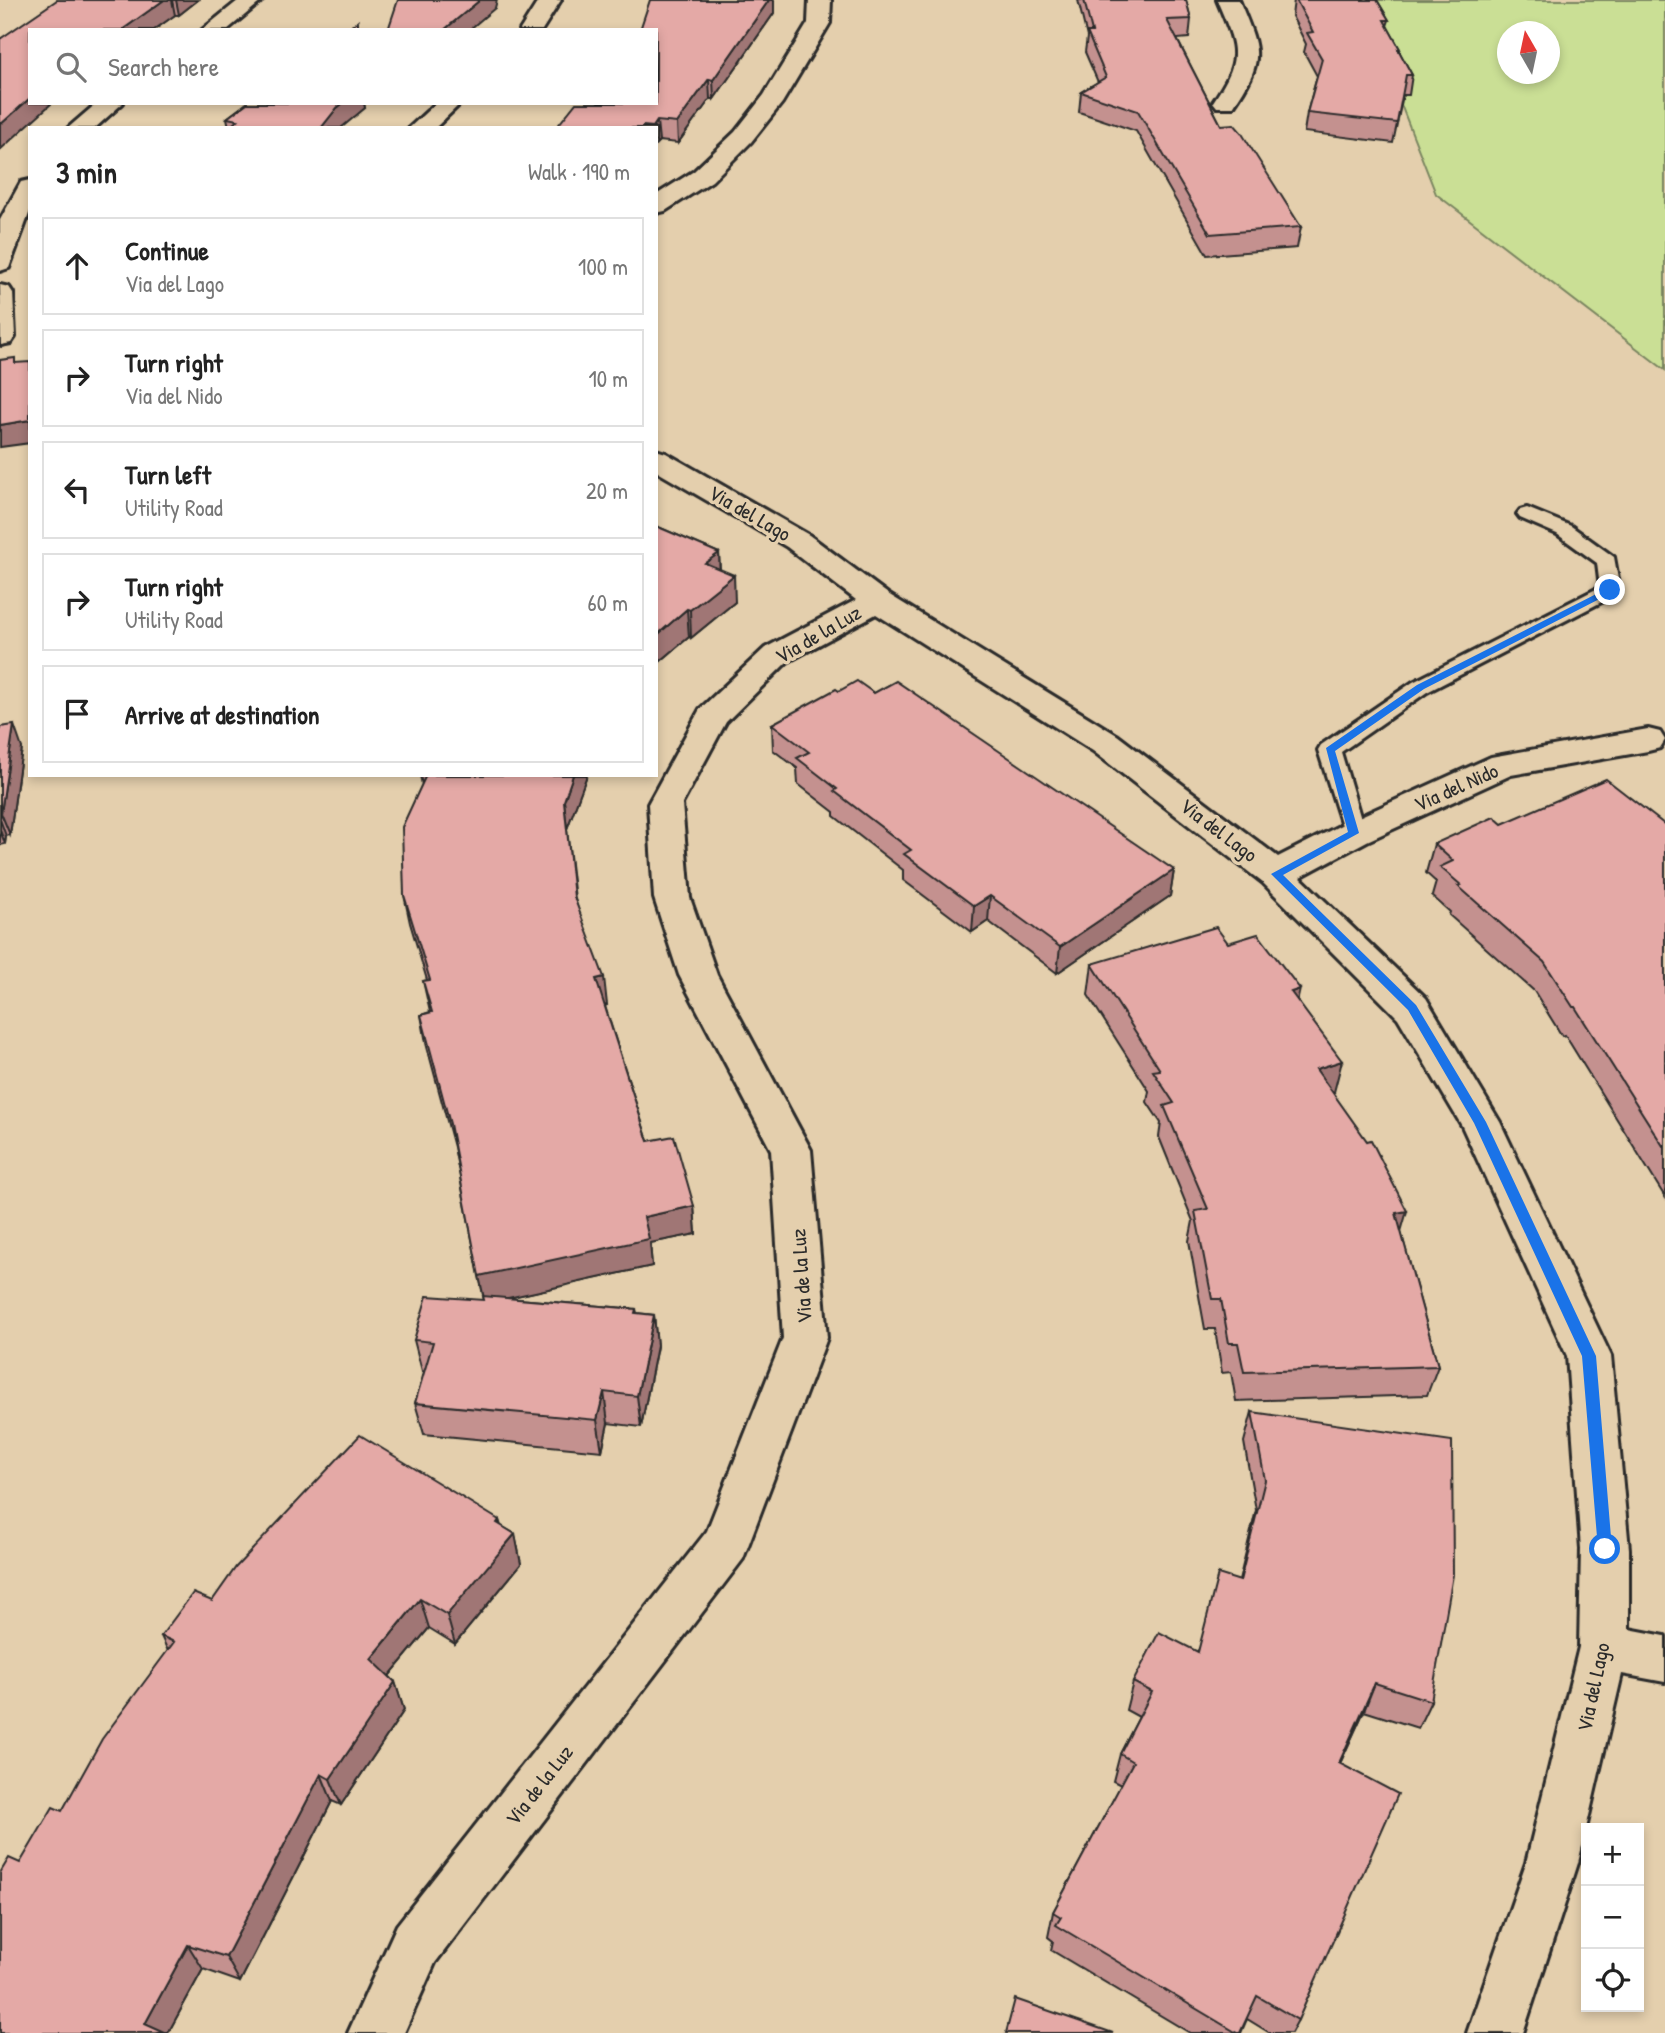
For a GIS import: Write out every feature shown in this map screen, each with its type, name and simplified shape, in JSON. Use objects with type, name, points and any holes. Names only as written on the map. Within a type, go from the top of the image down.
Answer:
[{"type":"street","points":[[216,28],[252,0]]},
{"type":"street","points":[[532,28],[550,0]]},
{"type":"street","points":[[658,205],[703,176],[743,137],[774,99],[819,23],[820,0]]},
{"type":"street","points":[[1225,102],[1242,78],[1249,52],[1228,0]]},
{"type":"street","points":[[83,126],[109,105]]},
{"type":"street","points":[[423,126],[448,105]]},
{"type":"street","points":[[0,263],[10,225],[28,191]]},
{"type":"street","points":[[0,293],[1,337],[28,333]]},
{"type":"street","name":"Via del Lago","points":[[658,460],[798,541],[877,601],[1105,743],[1276,874],[1412,1007],[1480,1122],[1589,1356],[1605,1549],[1604,1647],[1552,1863],[1495,2033]]},
{"type":"street","name":"Via de la Luz","points":[[376,2033],[416,1944],[726,1544],[805,1338],[791,1150],[698,975],[672,898],[665,804],[712,716],[776,655],[877,601]]},
{"type":"street","name":"Via del Nido","points":[[1276,874],[1354,833],[1503,765],[1648,740]]},
{"type":"street","points":[[1604,1647],[1665,1659]]},
{"type":"lane","points":[[1354,833],[1329,750],[1420,687],[1610,590],[1607,561],[1564,530],[1527,514]]},
{"type":"green space","points":[[1349,0],[1665,0],[1665,370],[1436,194],[1396,92]]},
{"type":"building","points":[[57,0],[164,0],[125,28],[28,28],[28,100],[0,125],[0,39]]},
{"type":"building","points":[[398,0],[480,0],[446,28],[389,28]]},
{"type":"building","points":[[650,0],[769,0],[713,80],[709,79],[677,123],[657,121],[654,126],[558,126],[574,105],[658,105],[658,28],[641,28]]},
{"type":"building","points":[[1084,0],[1186,0],[1191,19],[1167,20],[1221,125],[1234,124],[1241,132],[1301,227],[1210,234],[1138,111],[1081,92],[1106,77],[1087,32],[1092,32]]},
{"type":"building","points":[[1296,0],[1377,0],[1389,20],[1384,20],[1412,75],[1406,75],[1397,123],[1307,113],[1322,59],[1307,33],[1313,32]]},
{"type":"building","points":[[358,21],[358,28],[349,28]]},
{"type":"building","points":[[244,105],[341,105],[323,126],[230,126],[238,120],[227,118]]},
{"type":"building","points":[[15,358],[15,363],[28,362],[28,420],[0,425],[0,360]]},
{"type":"building","points":[[658,527],[719,553],[705,563],[734,575],[690,610],[687,609],[658,634]]},
{"type":"building","points":[[857,681],[874,693],[896,681],[1174,870],[1060,947],[990,896],[974,906],[904,854],[911,850],[834,791],[837,789],[797,758],[809,752],[772,724],[836,689],[839,691]]},
{"type":"building","points":[[14,725],[1,813],[0,813],[0,727]]},
{"type":"building","points":[[425,777],[572,777],[564,801],[574,897],[604,977],[596,979],[648,1141],[674,1136],[694,1206],[644,1217],[649,1239],[479,1276],[450,1124],[421,1015],[432,1012],[423,981],[430,980],[404,895],[402,827]]},
{"type":"building","points":[[1606,779],[1665,824],[1665,1149],[1544,962],[1440,867],[1453,861],[1434,844],[1494,817],[1502,824]]},
{"type":"building","points":[[1216,927],[1228,943],[1258,934],[1300,989],[1291,992],[1342,1061],[1316,1069],[1367,1141],[1371,1140],[1407,1211],[1396,1213],[1438,1366],[1244,1372],[1238,1343],[1229,1343],[1221,1299],[1212,1299],[1195,1211],[1208,1209],[1164,1106],[1174,1103],[1153,1071],[1160,1070],[1092,964]]},
{"type":"building","points":[[427,1296],[484,1300],[483,1296],[636,1309],[635,1313],[654,1315],[637,1396],[604,1392],[597,1420],[415,1403],[433,1342],[414,1340]]},
{"type":"building","points":[[1252,1412],[1452,1441],[1453,1575],[1431,1701],[1375,1683],[1339,1763],[1398,1794],[1298,2020],[1257,1996],[1240,2033],[1237,2033],[1056,1925],[1061,1917],[1053,1912],[1133,1762],[1120,1754],[1152,1692],[1133,1682],[1159,1632],[1198,1652],[1218,1574],[1240,1581],[1265,1480]]},
{"type":"building","points":[[360,1435],[499,1520],[497,1523],[515,1534],[447,1615],[420,1599],[371,1659],[395,1682],[330,1779],[321,1774],[226,1957],[188,1945],[145,2024],[165,2033],[0,2033],[0,1873],[9,1858],[20,1863],[53,1807],[62,1811],[102,1739],[174,1642],[161,1636],[193,1593],[212,1601],[236,1567]]},
{"type":"building","points":[[1015,1999],[1113,2033],[1006,2033]]},
{"type":"route","points":[[1605,1549],[1589,1356],[1480,1122],[1412,1007],[1276,874],[1354,833],[1329,750],[1420,687],[1610,590]]}]
